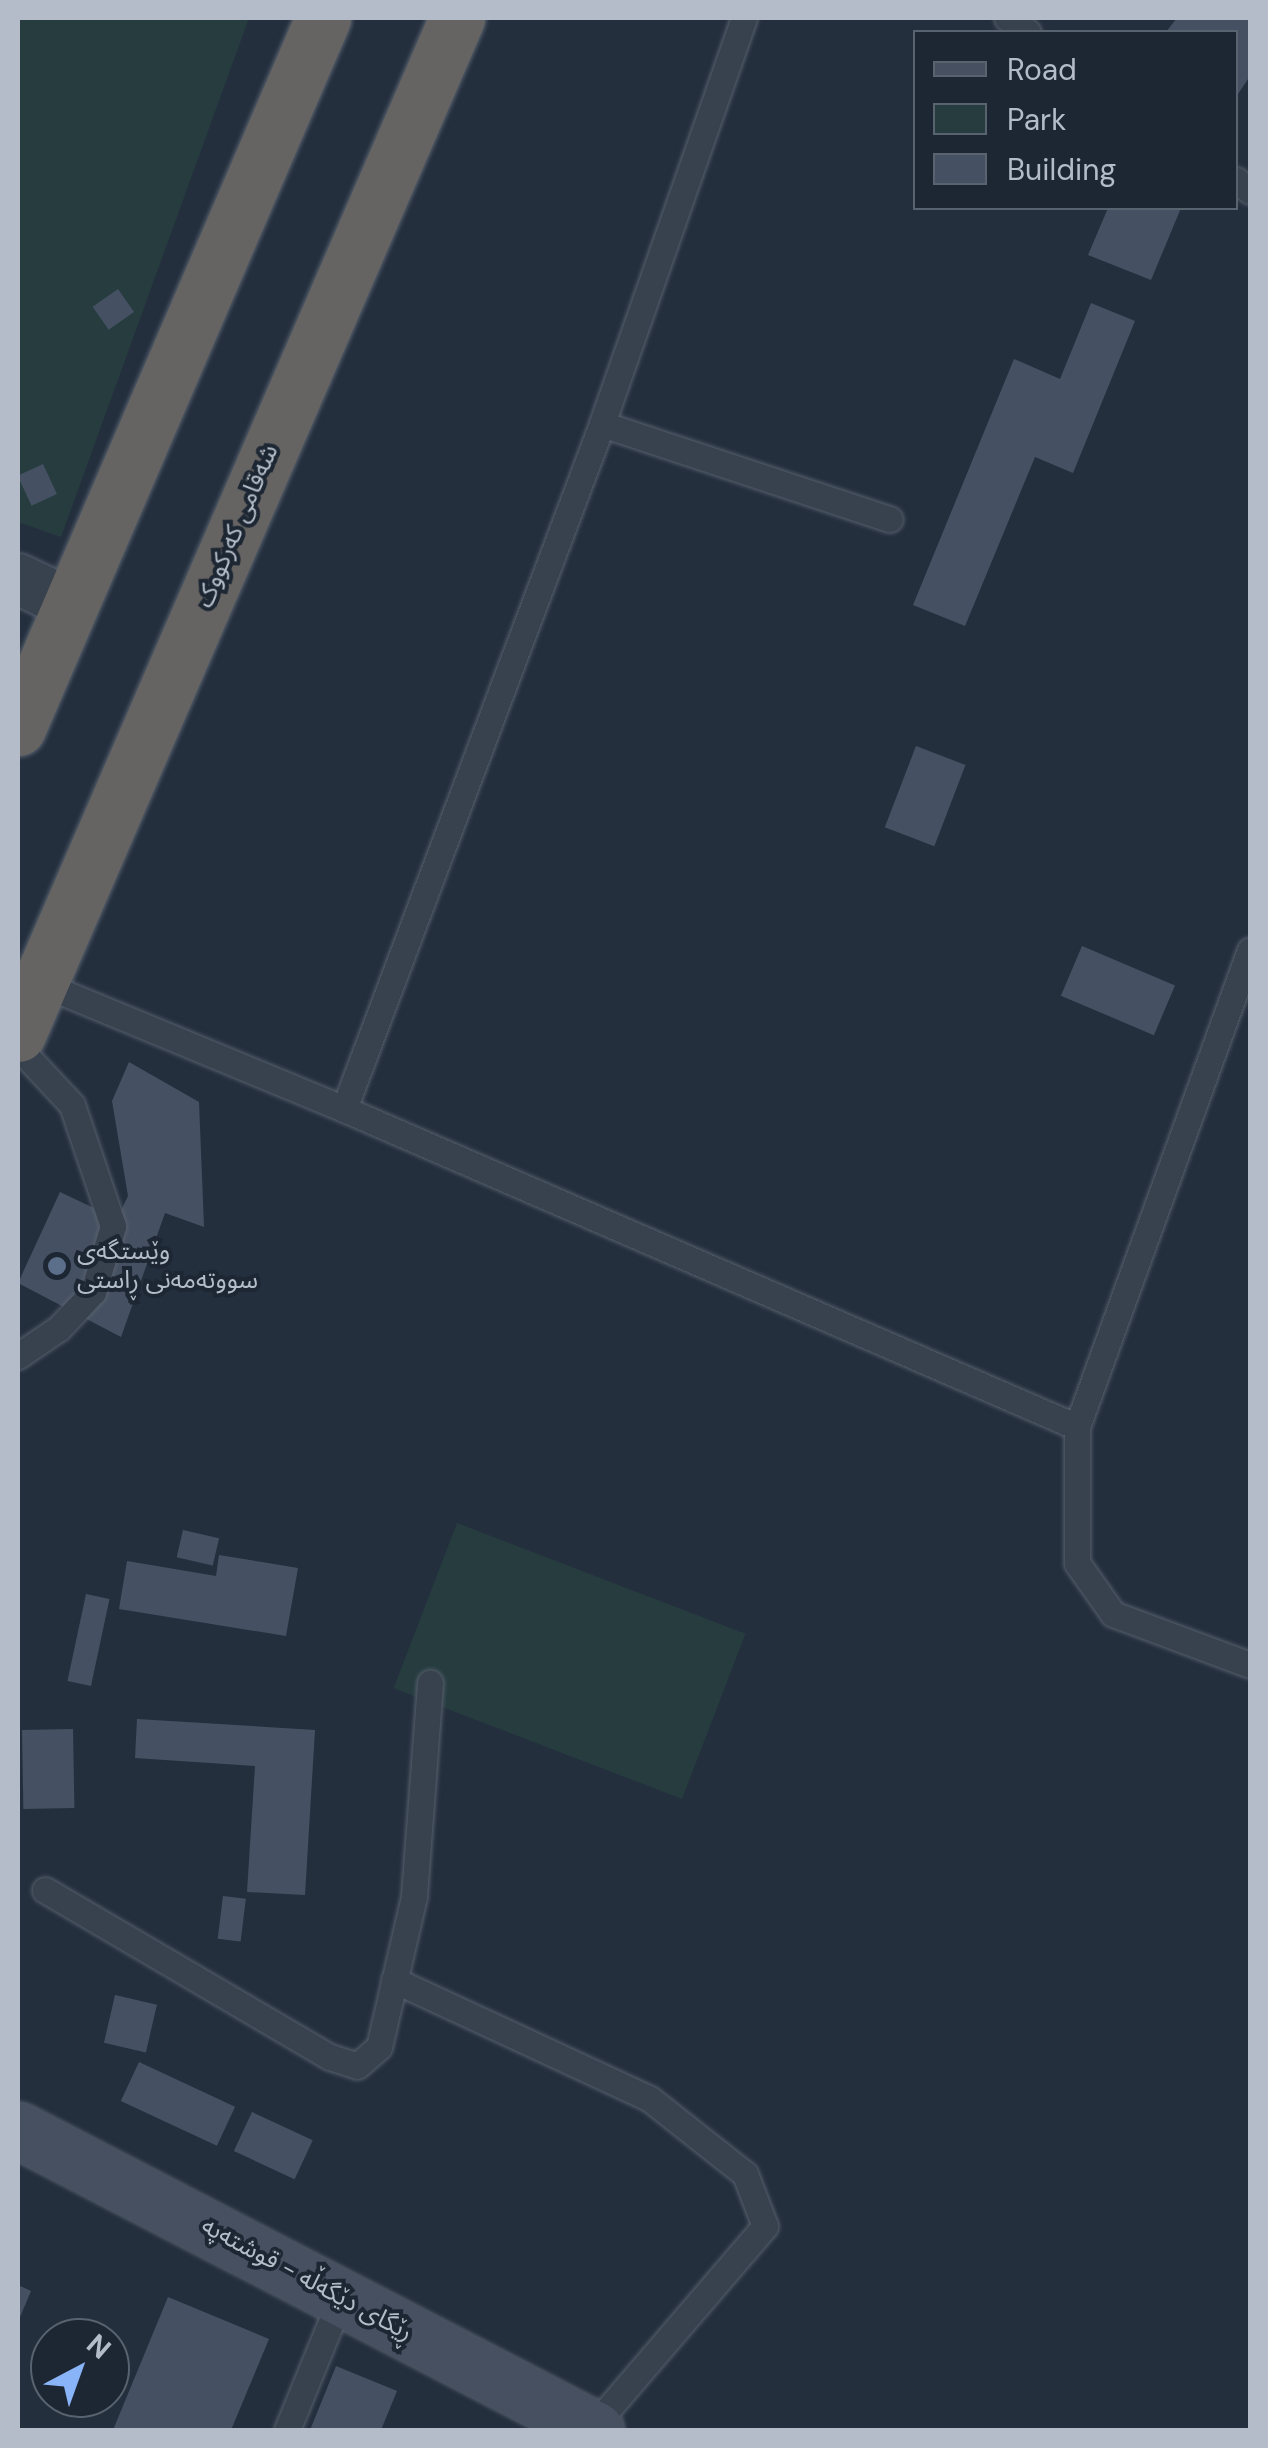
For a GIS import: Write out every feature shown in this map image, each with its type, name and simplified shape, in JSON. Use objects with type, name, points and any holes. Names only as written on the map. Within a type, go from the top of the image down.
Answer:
[{"type":"highway","points":[[18,728],[68,602],[323,18]]},
{"type":"highway","name":"شەقامی کەرکووک","points":[[24,1018],[457,18]]},
{"type":"main road","name":"ڕێگای دێگەڵە - قوشتەپە","points":[[18,2130],[342,2298],[534,2416],[594,2430]]},
{"type":"street","points":[[18,579],[68,602]]},
{"type":"lane","points":[[344,1109],[602,424],[744,18]]},
{"type":"lane","points":[[602,424],[890,518]]},
{"type":"lane","points":[[1250,950],[1077,1427],[1077,1563],[1113,1614],[1250,1664]]},
{"type":"lane","points":[[24,1018],[344,1109],[1077,1427]]},
{"type":"lane","points":[[18,1356],[59,1328],[94,1292],[113,1226],[72,1105],[24,1018]]},
{"type":"lane","points":[[45,1890],[330,2057],[357,2066],[379,2047],[414,1896],[430,1683]]},
{"type":"lane","points":[[394,1980],[650,2099],[745,2174],[766,2226],[594,2430]]},
{"type":"lane","points":[[287,2430],[342,2298]]},
{"type":"green space","points":[[18,18],[249,18],[61,537],[18,522]]},
{"type":"green space","points":[[457,1523],[745,1634],[682,1799],[394,1688]]},
{"type":"building","points":[[1177,18],[1250,18],[1250,76],[1238,94],[1238,30],[1168,30]]},
{"type":"building","points":[[1107,210],[1180,210],[1151,280],[1088,255]]},
{"type":"building","points":[[118,289],[134,312],[109,330],[93,307]]},
{"type":"building","points":[[1091,303],[1135,321],[1073,473],[1035,457],[965,626],[913,605],[1014,359],[1060,379]]},
{"type":"building","points":[[43,464],[57,494],[32,506],[18,476]]},
{"type":"building","points":[[916,746],[965,765],[934,846],[885,827]]},
{"type":"building","points":[[1082,946],[1175,985],[1154,1035],[1061,996]]},
{"type":"building","points":[[129,1062],[199,1102],[204,1227],[165,1213],[121,1337],[18,1283],[60,1192],[117,1219],[128,1196],[112,1101]]},
{"type":"building","points":[[183,1530],[219,1538],[213,1566],[177,1557]]},
{"type":"building","points":[[219,1555],[298,1568],[286,1636],[119,1609],[127,1561],[216,1576]]},
{"type":"building","points":[[86,1594],[109,1599],[91,1686],[67,1681]]},
{"type":"building","points":[[137,1719],[315,1730],[305,1895],[247,1892],[255,1766],[135,1758]]},
{"type":"building","points":[[73,1729],[74,1808],[23,1809],[22,1730]]},
{"type":"building","points":[[223,1896],[246,1899],[241,1941],[218,1939]]},
{"type":"building","points":[[115,1995],[157,2005],[146,2052],[104,2043]]},
{"type":"building","points":[[139,2062],[235,2107],[217,2146],[121,2101]]},
{"type":"building","points":[[252,2112],[313,2140],[295,2179],[234,2151]]},
{"type":"building","points":[[18,2285],[31,2291],[18,2322]]},
{"type":"building","points":[[168,2297],[269,2339],[231,2430],[113,2430],[118,2418],[130,2418],[130,2389]]},
{"type":"building","points":[[336,2366],[397,2391],[381,2430],[310,2430]]},
{"type":"place","name":"وێستگەی سووتەمەنی ڕاستی","points":[[57,1266]]}]
